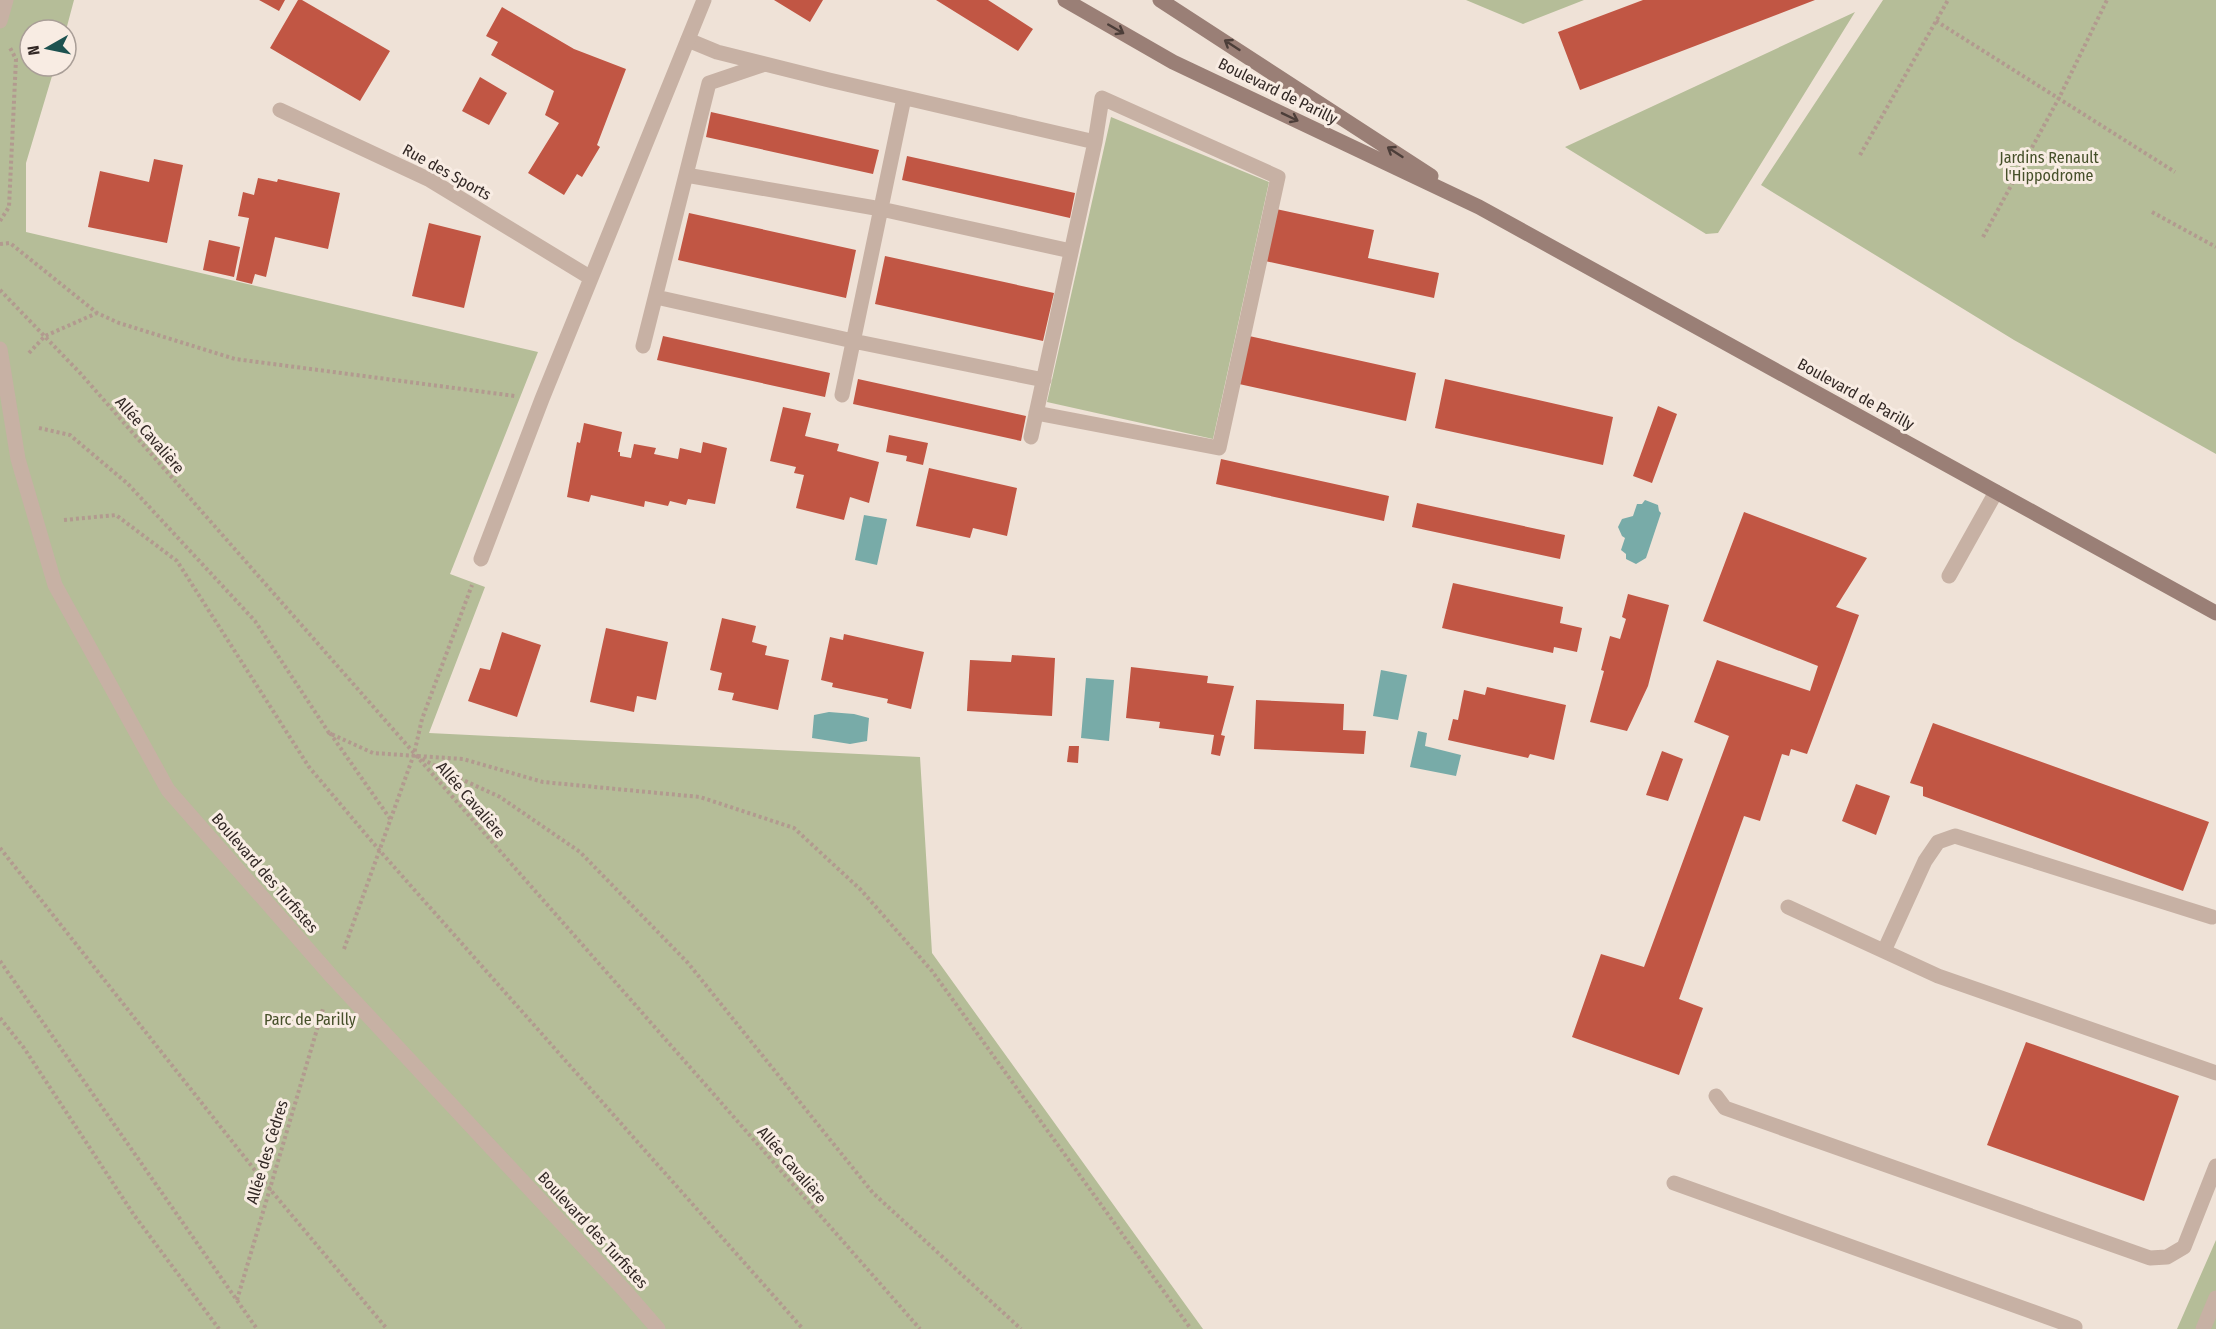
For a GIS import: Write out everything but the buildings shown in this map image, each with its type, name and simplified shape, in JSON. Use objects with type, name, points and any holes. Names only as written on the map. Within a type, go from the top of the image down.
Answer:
[{"type":"main road","name":"Boulevard de Parilly","points":[[1065,0],[1173,62],[1479,207],[2216,613]]},
{"type":"main road","name":"Boulevard de Parilly","points":[[1160,0],[1479,207]]},
{"type":"street","points":[[0,21],[6,0]]},
{"type":"street","points":[[481,559],[542,399],[704,0]]},
{"type":"street","points":[[688,39],[717,51],[765,64],[1095,142]]},
{"type":"street","points":[[643,346],[709,83],[765,64]]},
{"type":"street","points":[[842,394],[904,98]]},
{"type":"street","points":[[1031,437],[1036,413],[1044,380],[1095,142],[1102,98],[1278,177],[1219,448],[1036,413]]},
{"type":"street","name":"Rue des Sports","points":[[280,110],[430,180],[591,278]]},
{"type":"street","points":[[686,174],[881,209],[1071,251]]},
{"type":"street","points":[[656,297],[853,341],[1044,380]]},
{"type":"street","name":"Boulevard des Turfistes","points":[[0,349],[18,459],[55,585],[168,790],[333,978],[658,1329]]},
{"type":"street","points":[[1949,576],[1996,492]]},
{"type":"street","points":[[1884,951],[1925,861],[1938,842],[1955,836],[2212,917]]},
{"type":"street","points":[[1788,907],[1938,976],[2216,1073]]},
{"type":"street","points":[[1716,1096],[1725,1108],[2150,1258],[2167,1257],[2184,1247],[2216,1166]]},
{"type":"street","points":[[1674,1184],[2075,1327]]},
{"type":"street","points":[[2203,1329],[2216,1298]]},
{"type":"path","points":[[1860,155],[1948,0]]},
{"type":"path","points":[[1983,237],[2059,98],[2107,0]]},
{"type":"path","points":[[1936,21],[2175,172]]},
{"type":"path","points":[[0,221],[9,207],[16,59],[5,38]]},
{"type":"path","points":[[2152,212],[2216,247]]},
{"type":"path","points":[[0,244],[10,243],[97,313],[120,323],[235,359],[542,399]]},
{"type":"path","name":"Allée Cavalière","points":[[0,290],[45,336],[920,1329]]},
{"type":"path","points":[[5,378],[45,336],[97,313]]},
{"type":"path","points":[[12,422],[70,435],[128,484],[255,621],[329,733],[391,820]]},
{"type":"path","points":[[36,523],[116,516],[177,561],[309,767],[380,851],[803,1329]]},
{"type":"path","name":"Allée des Cèdres","points":[[237,1300],[333,978],[414,754],[422,719],[481,559]]},
{"type":"path","points":[[329,733],[373,753],[463,759],[543,782],[700,797],[794,828],[861,890],[932,971],[1191,1329]]},
{"type":"path","points":[[414,754],[500,797],[580,852],[688,963],[873,1192],[1021,1329]]},
{"type":"path","points":[[0,848],[269,1188],[387,1329]]},
{"type":"path","points":[[0,961],[256,1329]]},
{"type":"path","points":[[0,1018],[24,1048],[134,1215],[219,1329]]},
{"type":"green space","name":"Parc de Parilly","points":[[0,0],[74,0],[69,18],[18,18],[18,78],[51,78],[26,163],[26,232],[538,352],[450,574],[485,587],[429,733],[920,757],[932,953],[1203,1329],[0,1329]]},
{"type":"green space","points":[[1466,0],[1584,0],[1523,24]]},
{"type":"green space","name":"Jardins Renault l'Hippodrome","points":[[1883,0],[2216,0],[2216,454],[2014,340],[1761,185]]},
{"type":"green space","points":[[1855,12],[1718,233],[1706,234],[1565,147]]},
{"type":"green space","points":[[1111,117],[1269,182],[1213,439],[1047,402]]},
{"type":"green space","points":[[2216,1240],[2216,1329],[2177,1329]]},
{"type":"water","points":[[1645,500],[1658,505],[1661,513],[1646,558],[1636,564],[1626,559],[1626,554],[1621,550],[1625,538],[1618,527],[1622,519],[1633,516],[1637,504],[1642,504]]},
{"type":"water","points":[[864,515],[887,519],[877,565],[855,560]]},
{"type":"water","points":[[1381,670],[1407,675],[1398,720],[1373,716]]},
{"type":"water","points":[[1086,678],[1114,680],[1109,741],[1081,738]]},
{"type":"water","points":[[829,712],[869,718],[867,741],[850,744],[812,738],[814,715]]},
{"type":"water","points":[[1418,731],[1427,733],[1425,746],[1461,755],[1456,776],[1410,767]]}]
